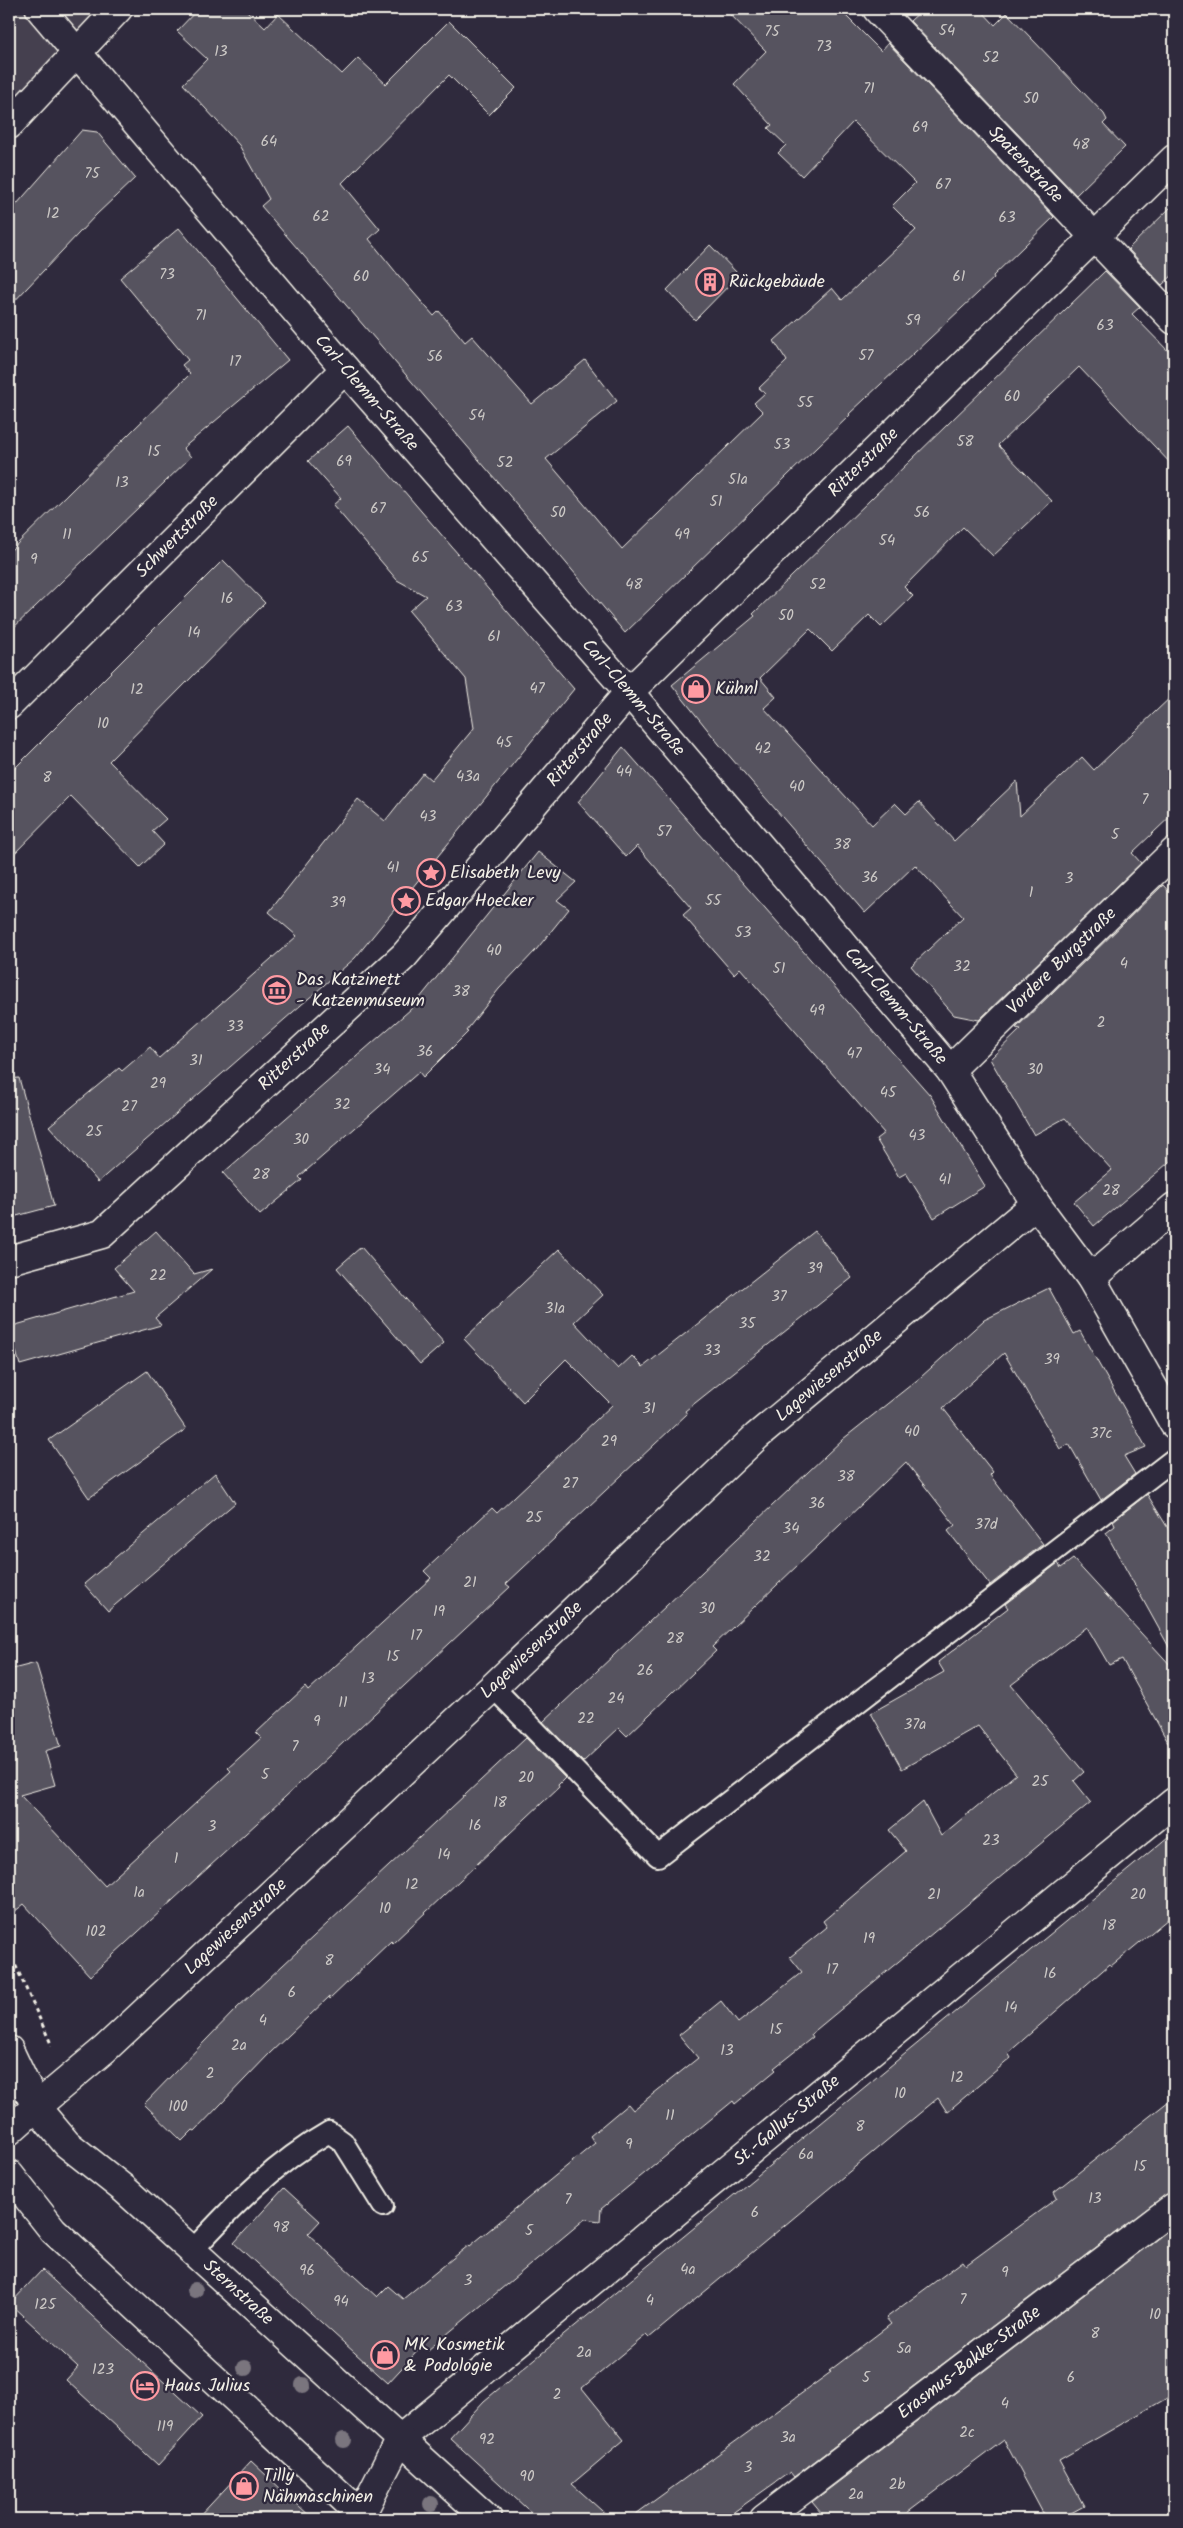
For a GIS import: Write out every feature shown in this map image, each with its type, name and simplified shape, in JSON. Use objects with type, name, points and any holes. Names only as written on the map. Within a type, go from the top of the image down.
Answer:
[{"type":"street","name":"Carl-Clemm-Straße","points":[[40,9],[345,369],[629,692],[950,1070],[1036,1204],[1091,1278],[1174,1424]]},
{"type":"street","points":[[9,124],[118,9]]},
{"type":"street","name":"Spatenstraße","points":[[877,9],[1096,236],[1174,320]]},
{"type":"street","name":"Ritterstraße","points":[[9,1260],[102,1234],[404,956],[629,692],[1174,159]]},
{"type":"street","name":"Schwertstraße","points":[[9,705],[345,369]]},
{"type":"street","name":"Vordere Burgstraße","points":[[950,1070],[1174,852]]},
{"type":"street","name":"Lagewiesenstraße","points":[[9,2131],[70,2080],[493,1687],[757,1436],[1036,1204]]},
{"type":"street","points":[[1091,1278],[1174,1207]]},
{"type":"street","name":"St.-Gallus-Straße","points":[[400,2439],[1174,1802]]},
{"type":"street","name":"Sternstraße","points":[[9,2050],[36,2107],[67,2144],[108,2175],[488,2519]]},
{"type":"street","points":[[9,2174],[53,2230],[361,2518],[400,2439]]},
{"type":"street","name":"Erasmus-Bakke-Straße","points":[[764,2519],[1174,2207]]},
{"type":"lane","points":[[493,1687],[658,1856],[1174,1459]]},
{"type":"lane","points":[[192,2251],[234,2204],[308,2143],[329,2132],[343,2142],[383,2206]]},
{"type":"path","points":[[9,1952],[26,1995],[70,2080]]},
{"type":"shaded area","points":[[9,9],[98,9],[9,104]]},
{"type":"building","points":[[198,9],[245,9],[265,28],[278,14],[342,74],[358,58],[386,84],[449,21],[516,88],[489,115],[449,75],[342,183],[380,229],[369,239],[399,276],[434,316],[439,311],[465,342],[472,336],[532,404],[585,360],[617,401],[546,459],[622,549],[763,412],[754,403],[765,393],[759,388],[787,361],[774,341],[832,288],[842,300],[916,230],[892,206],[915,183],[853,122],[802,176],[778,153],[786,145],[768,128],[772,125],[734,84],[766,51],[725,9],[839,9],[881,51],[888,43],[1054,217],[993,276],[994,278],[849,414],[625,633],[261,206],[269,199],[239,145],[183,84],[207,59],[177,31]]},
{"type":"building","points":[[923,9],[980,9],[995,25],[1007,13],[1104,114],[1107,120],[1103,124],[1125,147],[1076,195],[910,21]]},
{"type":"building","points":[[82,130],[97,132],[135,178],[96,215],[9,307],[9,213]]},
{"type":"building","points":[[1174,204],[1174,274],[1162,285],[1128,249]]},
{"type":"building","points":[[179,228],[288,360],[183,448],[191,457],[9,632],[9,552],[190,374],[182,365],[188,360],[120,278]]},
{"type":"building","name":"Rückgebäude","points":[[710,245],[739,275],[695,320],[667,290]]},
{"type":"building","points":[[1105,271],[1140,307],[1132,314],[1174,357],[1174,467],[1079,367],[998,445],[1052,501],[993,556],[963,527],[904,587],[913,596],[881,627],[869,615],[832,651],[810,629],[760,678],[776,697],[764,708],[872,825],[895,803],[906,814],[919,802],[954,841],[1017,781],[1020,816],[1082,757],[1094,770],[1174,694],[1174,813],[1132,853],[1141,863],[979,1020],[954,1015],[911,966],[963,917],[915,865],[865,913],[719,744],[672,685],[755,616],[753,614]]},
{"type":"building","points":[[348,426],[574,689],[355,958],[98,1182],[49,1126],[119,1068],[122,1071],[150,1047],[159,1058],[297,936],[269,912],[358,799],[385,821],[423,773],[431,780],[474,728],[466,679],[409,611],[426,596],[397,580],[333,505],[341,498],[308,461]]},
{"type":"building","points":[[223,560],[265,603],[109,761],[166,819],[152,831],[164,844],[140,867],[71,796],[9,859],[9,774]]},
{"type":"building","points":[[623,747],[930,1095],[985,1186],[934,1218],[906,1173],[899,1177],[876,1139],[884,1133],[740,968],[734,974],[683,915],[691,908],[637,846],[626,857],[578,802]]},
{"type":"building","points":[[538,852],[576,882],[557,900],[569,909],[536,950],[499,989],[466,1031],[468,1032],[423,1077],[419,1072],[299,1177],[302,1180],[260,1215],[223,1173],[411,1009]]},
{"type":"building","points":[[1163,885],[1174,897],[1174,1158],[1094,1226],[1074,1202],[1112,1170],[1065,1118],[1034,1135],[990,1059],[1021,1029],[1016,1028]]},
{"type":"building","points":[[19,1078],[54,1206],[9,1218],[9,1079]]},
{"type":"building","points":[[156,1231],[194,1274],[212,1269],[155,1318],[161,1325],[20,1365],[9,1327],[134,1291],[114,1268]]},
{"type":"building","points":[[815,1231],[852,1278],[685,1411],[687,1414],[506,1584],[510,1587],[90,1976],[24,1904],[9,1916],[9,1670],[36,1663],[61,1746],[45,1751],[55,1785],[20,1795],[105,1886],[231,1771],[228,1768],[261,1738],[256,1733],[305,1687],[308,1691],[431,1578],[424,1571],[492,1508],[497,1513],[612,1405],[566,1359],[523,1402],[464,1339],[559,1249],[603,1295],[574,1322],[618,1369],[632,1356],[643,1367]]},
{"type":"building","points":[[361,1247],[444,1343],[420,1364],[337,1268]]},
{"type":"building","points":[[1049,1288],[1074,1334],[1080,1331],[1146,1447],[1124,1456],[1135,1474],[1101,1500],[1069,1444],[1060,1449],[1004,1353],[943,1408],[993,1472],[990,1475],[1043,1544],[990,1585],[948,1531],[955,1525],[906,1462],[712,1647],[716,1651],[627,1736],[619,1728],[583,1762],[543,1722],[843,1439],[921,1377],[984,1320]]},
{"type":"building","points":[[147,1371],[186,1429],[89,1498],[49,1440]]},
{"type":"building","points":[[215,1473],[235,1503],[108,1611],[84,1584]]},
{"type":"building","points":[[1147,1494],[1174,1538],[1174,1656],[1106,1533],[1115,1526],[1113,1521]]},
{"type":"building","points":[[1073,1559],[1174,1669],[1174,1753],[1122,1659],[1109,1665],[1087,1627],[1011,1685],[1084,1772],[1074,1781],[1091,1802],[811,2034],[813,2037],[774,2068],[776,2070],[735,2104],[733,2101],[601,2209],[600,2221],[585,2219],[428,2350],[423,2345],[388,2383],[234,2243],[284,2188],[320,2221],[308,2234],[377,2297],[388,2286],[403,2299],[470,2246],[595,2143],[590,2136],[628,2104],[633,2110],[698,2058],[679,2035],[721,2001],[738,2023],[802,1972],[790,1957],[827,1927],[823,1921],[906,1851],[889,1830],[923,1802],[941,1836],[1016,1774],[978,1726],[902,1769],[871,1713],[944,1672],[938,1662],[1008,1608],[1005,1604],[1058,1563],[1061,1568]]},
{"type":"building","points":[[526,1738],[565,1778],[558,1785],[559,1787],[393,1943],[391,1941],[330,1999],[329,1997],[270,2053],[195,2131],[193,2130],[182,2141],[144,2104],[237,2008]]},
{"type":"building","points":[[1174,1832],[1174,1914],[1111,1966],[1110,1964],[1008,2053],[1011,2058],[947,2112],[938,2098],[649,2338],[646,2335],[582,2388],[624,2440],[572,2484],[611,2519],[538,2519],[450,2438],[484,2401]]},
{"type":"building","points":[[1174,2097],[1174,2192],[1165,2195],[794,2477],[790,2472],[724,2519],[629,2519],[831,2372],[829,2371],[891,2324],[886,2318],[963,2261],[966,2265],[1057,2198],[1054,2192]]},
{"type":"building","points":[[1174,2226],[1174,2394],[1059,2460],[1084,2506],[1060,2519],[1046,2519],[1004,2440],[899,2519],[826,2519],[812,2502]]},
{"type":"building","points":[[42,2270],[202,2417],[158,2465],[66,2380],[78,2367],[10,2304]]},
{"type":"building","points":[[251,2461],[313,2519],[197,2519]]},
{"type":"place","name":"Rückgebäude","points":[[710,282]]},
{"type":"place","name":"Kühnl","points":[[696,689]]},
{"type":"place","name":"Elisabeth Levy","points":[[431,873]]},
{"type":"place","name":"Edgar Hoecker","points":[[406,901]]},
{"type":"place","name":"Das Katzinett - Katzenmuseum","points":[[277,990]]},
{"type":"place","name":"MK Kosmetik & Podologie","points":[[385,2355]]},
{"type":"place","name":"Haus Julius","points":[[145,2386]]},
{"type":"place","name":"Tilly Nähmaschinen","points":[[244,2486]]}]
